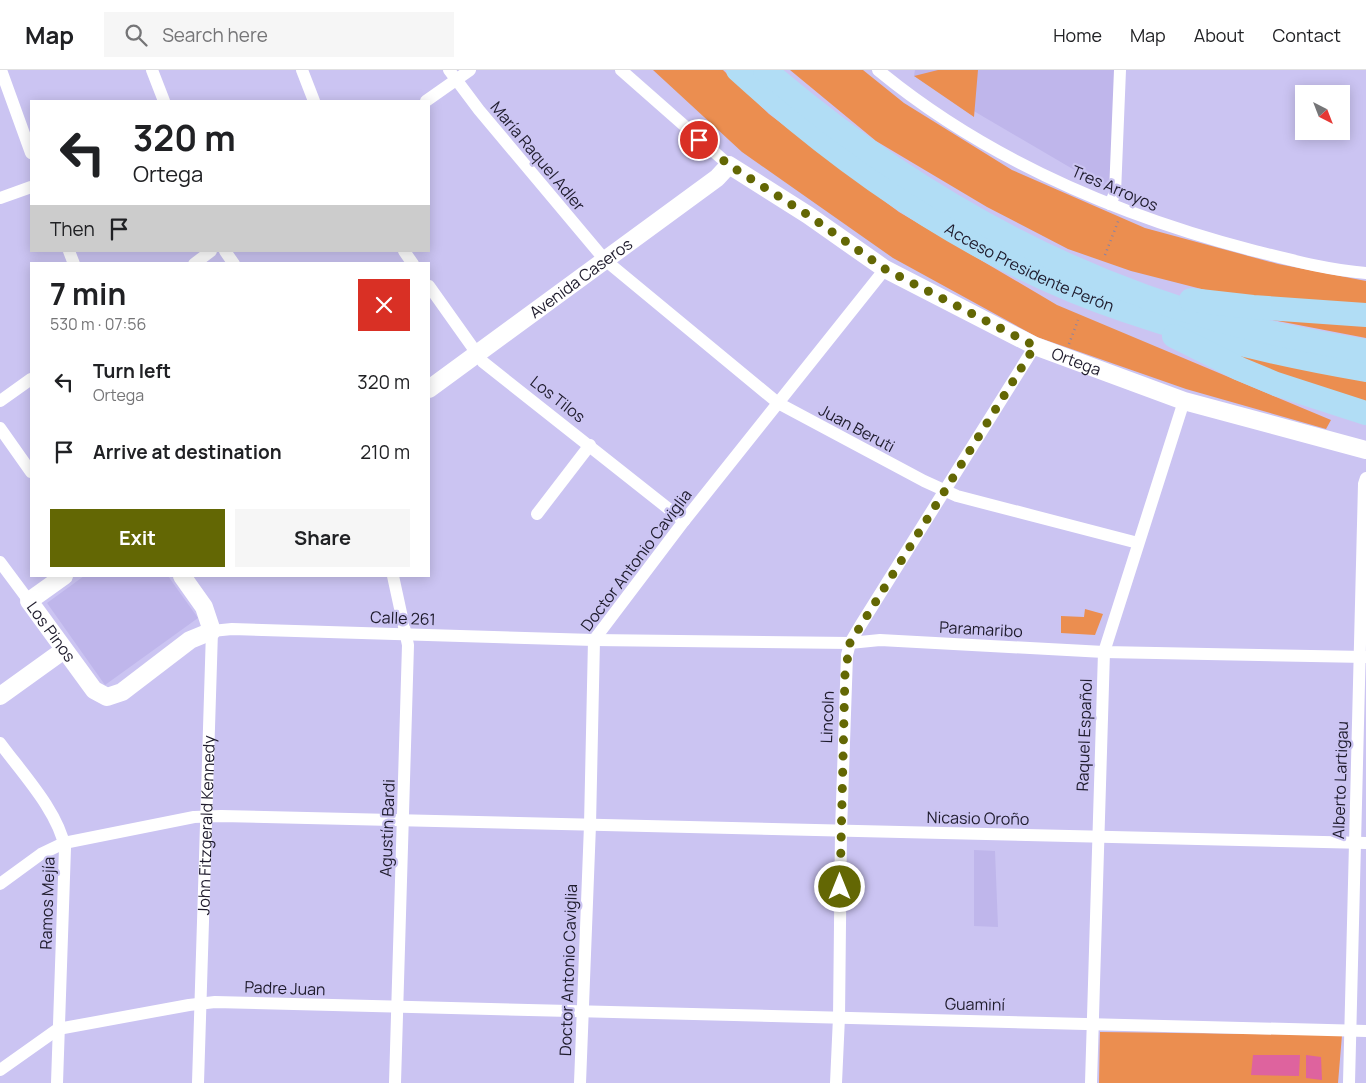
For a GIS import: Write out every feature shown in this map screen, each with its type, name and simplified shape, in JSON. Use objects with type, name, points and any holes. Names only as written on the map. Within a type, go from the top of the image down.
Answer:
[{"type":"highway","name":"Acceso Presidente Perón","points":[[738,70],[882,186],[931,218],[1007,260],[1123,299],[1261,350],[1366,370]]},
{"type":"highway","name":"Acceso Presidente Perón","points":[[765,70],[844,133],[941,199],[1123,299],[1366,351]]},
{"type":"highway","points":[[1123,299],[1184,299],[1253,307],[1366,315]]},
{"type":"highway","points":[[1123,299],[1240,369],[1276,384],[1366,413]]},
{"type":"street","points":[[1,70],[30,150]]},
{"type":"street","points":[[152,70],[164,100]]},
{"type":"street","points":[[302,70],[314,100]]},
{"type":"street","points":[[427,100],[453,75],[470,70]]},
{"type":"street","name":"Ortega","points":[[621,70],[729,165],[808,215],[885,269],[1035,346],[1184,401],[1366,450]]},
{"type":"street","points":[[1110,204],[1115,193],[1120,70]]},
{"type":"street","name":"Tres Arroyos","points":[[885,73],[964,131],[1028,167],[1110,204],[1158,224],[1196,236],[1313,265],[1366,274]]},
{"type":"street","name":"María Raquel Adler","points":[[453,75],[605,260]]},
{"type":"street","name":"Avenida Caseros","points":[[430,387],[717,178],[729,165]]},
{"type":"street","points":[[0,198],[30,187]]},
{"type":"street","points":[[197,262],[210,252]]},
{"type":"street","name":"Juan Beruti","points":[[605,260],[778,403],[957,496],[1138,543]]},
{"type":"street","name":"Doctor Antonio Caviglia","points":[[580,1083],[590,825],[594,640],[684,521],[885,269]]},
{"type":"street","name":"Los Tilos","points":[[430,287],[483,362],[684,521]]},
{"type":"street","name":"Lincoln","points":[[836,1083],[839,1017],[840,831],[845,674],[850,643],[1035,346]]},
{"type":"street","points":[[0,401],[30,379]]},
{"type":"street","name":"Raquel Español","points":[[1091,1083],[1104,652],[1184,401]]},
{"type":"street","points":[[0,428],[30,471]]},
{"type":"street","points":[[537,514],[590,445]]},
{"type":"street","name":"Alberto Lartigau","points":[[1349,1083],[1360,843],[1364,484],[1366,478]]},
{"type":"street","name":"Los Pinos","points":[[0,562],[94,690],[106,697],[122,692],[190,640],[212,631]]},
{"type":"street","points":[[29,602],[63,577]]},
{"type":"street","name":"John Fitzgerald Kennedy","points":[[183,577],[204,607],[212,631],[198,1083]]},
{"type":"street","name":"Agustín Bardi","points":[[393,577],[407,634],[404,819],[395,1083]]},
{"type":"street","name":"Calle 261","points":[[212,631],[232,629],[594,640]]},
{"type":"street","name":"Paramaribo","points":[[594,640],[850,643],[880,640],[1104,652],[1363,656]]},
{"type":"street","points":[[0,696],[64,650]]},
{"type":"street","name":"Ramos Mejía","points":[[0,743],[50,812],[64,842],[66,860],[57,1083]]},
{"type":"street","name":"Nicasio Oroño","points":[[0,884],[41,854],[64,842],[206,816],[404,819],[1360,843]]},
{"type":"street","name":"Padre Juan","points":[[0,1070],[58,1029],[201,1003],[583,1013]]},
{"type":"street","name":"Guaminí","points":[[583,1013],[839,1017],[1366,1030]]},
{"type":"path","points":[[1105,255],[1123,209]]},
{"type":"path","points":[[1064,358],[1078,320]]},
{"type":"shaded area","points":[[653,70],[723,70],[769,114],[899,212],[1057,305],[1331,420],[1326,429],[1186,389],[1037,337],[893,258],[742,152]]},
{"type":"shaded area","points":[[790,70],[863,70],[904,103],[1012,170],[1145,228],[1278,264],[1366,281],[1366,308],[1221,294],[1131,271],[1068,249],[987,207],[876,141]]},
{"type":"shaded area","points":[[915,70],[1119,70],[1112,192],[914,76]]},
{"type":"shaded area","points":[[938,70],[978,70],[974,117],[914,76]]},
{"type":"shaded area","points":[[1252,316],[1366,319],[1366,338]]},
{"type":"shaded area","points":[[1234,354],[1366,376],[1366,405],[1323,392]]},
{"type":"shaded area","points":[[83,577],[169,577],[198,618],[105,685],[47,603]]},
{"type":"shaded area","points":[[1085,609],[1103,614],[1095,635],[1061,633],[1061,616],[1084,617]]},
{"type":"shaded area","points":[[974,850],[995,851],[998,927],[974,926]]},
{"type":"shaded area","points":[[1100,1032],[1342,1035],[1338,1083],[1099,1083]]},
{"type":"shaded area","points":[[1253,1055],[1300,1055],[1299,1076],[1251,1075]]},
{"type":"shaded area","points":[[1306,1055],[1321,1057],[1322,1080],[1306,1078]]},
{"type":"route","points":[[699,140],[729,165],[808,215],[885,269],[1035,346],[850,643],[845,674],[840,887]]}]
